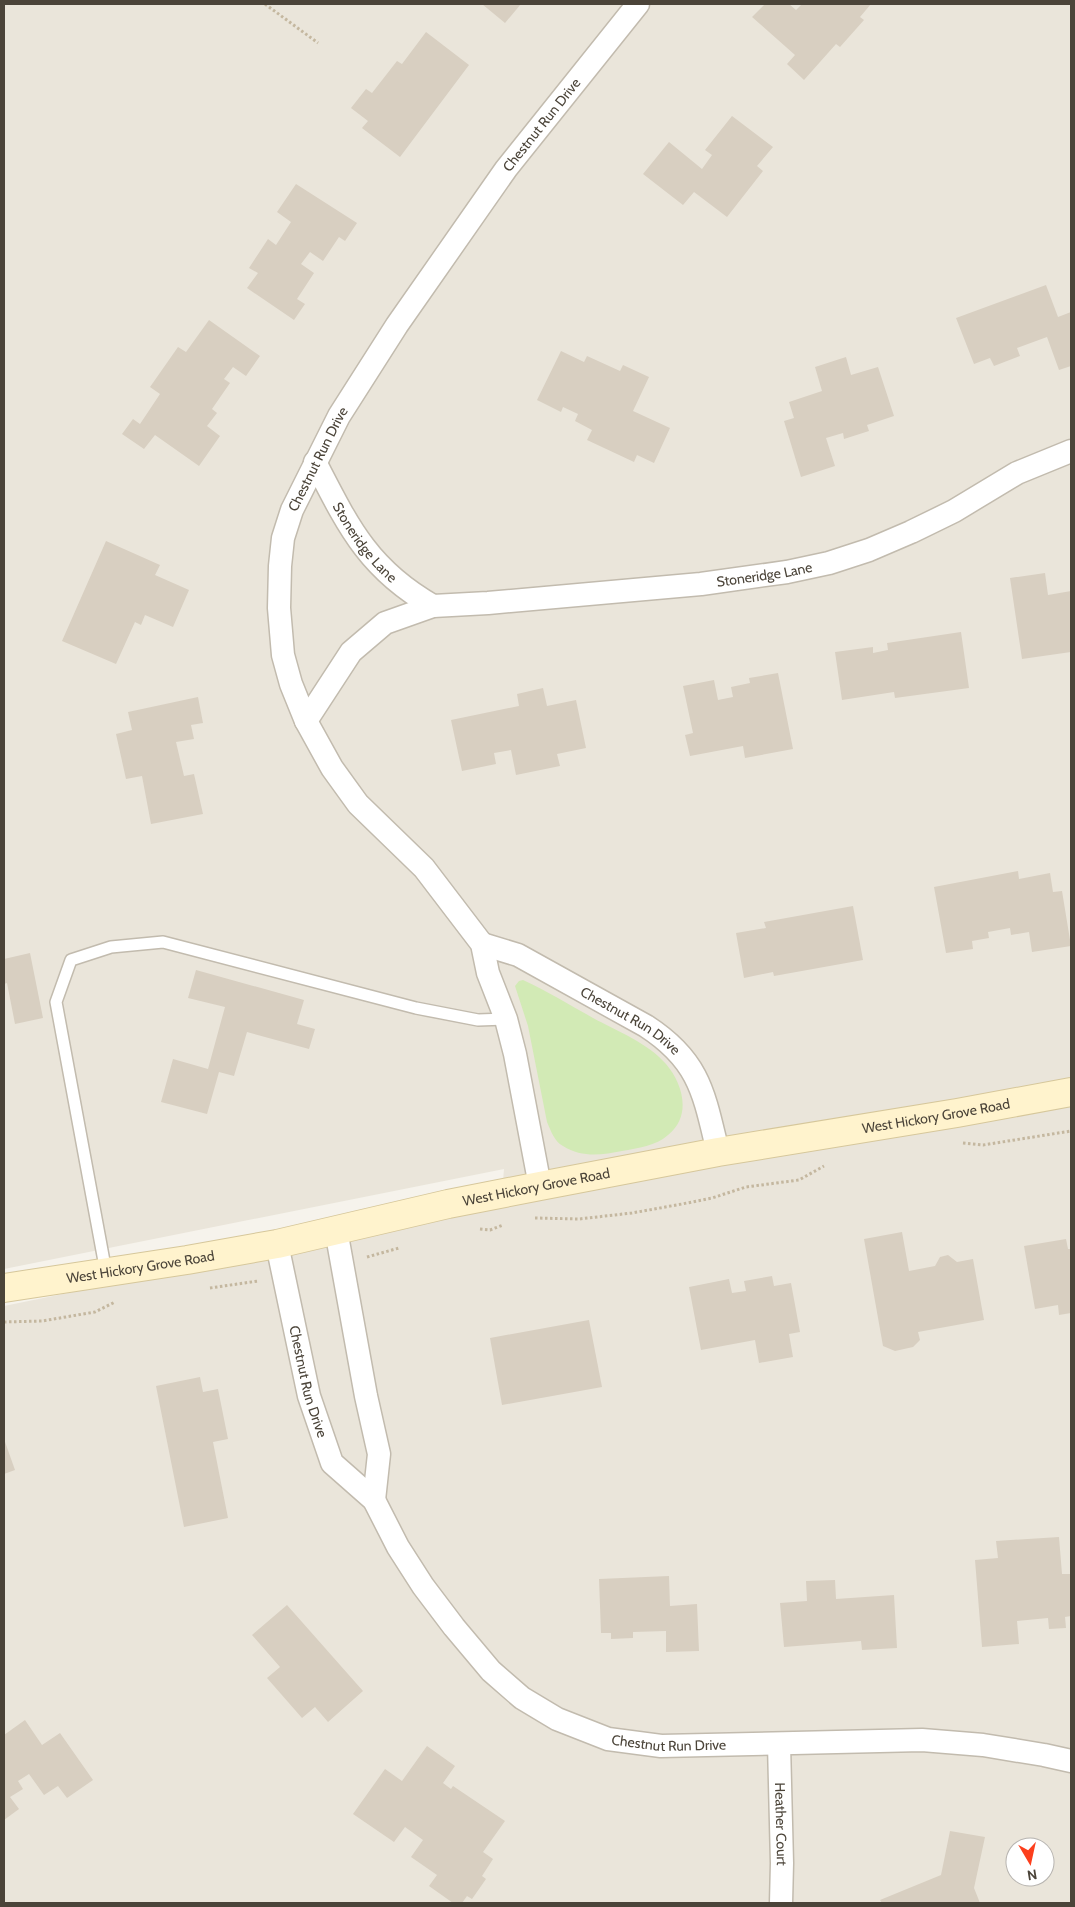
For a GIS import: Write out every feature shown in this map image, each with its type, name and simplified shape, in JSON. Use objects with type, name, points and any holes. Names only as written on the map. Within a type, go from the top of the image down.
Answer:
[{"type":"street","name":"Chestnut Run Drive","points":[[540,1186],[515,1054],[506,1019],[488,973],[482,944],[424,868],[358,804],[332,768],[306,721],[291,684],[283,655],[279,608],[280,566],[283,538],[292,510],[338,416],[397,324],[463,229],[517,155],[638,4]]},
{"type":"street","name":"Stoneridge Lane","points":[[306,721],[352,652],[386,623],[433,606],[488,603],[701,584],[787,572],[829,563],[869,550],[911,532],[954,511],[1017,473],[1051,458],[1071,452]]},
{"type":"street","name":"Stoneridge Lane","points":[[315,462],[341,513],[362,546],[389,576],[410,593],[433,606]]},
{"type":"street","name":"Chestnut Run Drive","points":[[482,944],[518,955],[666,1039],[694,1072],[705,1098],[718,1152]]},
{"type":"street","name":"West Hickory Grove Road","points":[[4,1288],[277,1244],[448,1204],[540,1186],[718,1152],[957,1113],[1071,1092]]},
{"type":"street","points":[[336,1230],[366,1396],[379,1454],[374,1500]]},
{"type":"street","name":"Chestnut Run Drive","points":[[277,1244],[309,1396],[332,1463],[374,1500],[398,1547],[423,1586],[490,1671],[522,1698],[557,1719],[608,1739],[660,1746],[922,1740],[954,1742],[1044,1754],[1071,1761]]},
{"type":"street","name":"Heather Court","points":[[779,1744],[782,1903]]},
{"type":"lane","points":[[106,1272],[56,1002],[71,960],[112,946],[163,942],[416,1008],[478,1020],[506,1019]]},
{"type":"path","points":[[265,4],[318,43]]},
{"type":"path","points":[[961,1143],[983,1145],[1071,1131]]},
{"type":"path","points":[[529,1218],[579,1219],[632,1213],[712,1198],[746,1187],[799,1180],[827,1165]]},
{"type":"path","points":[[476,1228],[490,1230],[510,1222]]},
{"type":"path","points":[[369,1256],[406,1246]]},
{"type":"path","points":[[208,1288],[256,1281]]},
{"type":"path","points":[[4,1322],[42,1321],[95,1312],[121,1299]]},
{"type":"shaded area","points":[[4,4],[1071,4],[1071,1903],[4,1903],[4,1306],[501,1205],[504,1169],[4,1269]]},
{"type":"green space","points":[[523,980],[632,1038],[666,1064],[677,1081],[682,1100],[680,1119],[676,1127],[668,1135],[658,1142],[646,1146],[600,1154],[585,1154],[570,1150],[557,1141],[547,1122],[528,1026],[515,986],[519,981]]},
{"type":"building","points":[[482,4],[521,4],[505,23]]},
{"type":"building","points":[[765,4],[789,4],[796,10],[802,4],[871,4],[860,17],[864,20],[840,47],[836,44],[804,80],[787,64],[795,55],[752,17]]},
{"type":"building","points":[[426,32],[469,65],[400,157],[362,128],[368,121],[351,108],[366,89],[372,93],[397,61],[402,64]]},
{"type":"building","points":[[732,116],[773,147],[757,166],[763,171],[727,217],[694,192],[683,205],[643,174],[669,142],[702,169],[712,155],[705,150]]},
{"type":"building","points":[[296,184],[357,223],[345,241],[339,237],[323,261],[310,252],[301,264],[314,273],[297,299],[305,304],[294,320],[247,288],[258,273],[249,268],[268,239],[276,245],[291,222],[277,212]]},
{"type":"building","points":[[1046,285],[1058,317],[1071,312],[1071,366],[1059,370],[1047,337],[1017,348],[1020,356],[994,366],[990,358],[974,364],[956,318]]},
{"type":"building","points":[[209,320],[260,356],[246,376],[233,367],[224,379],[230,383],[212,409],[217,413],[207,426],[220,436],[199,466],[155,435],[144,449],[122,434],[133,419],[140,424],[160,394],[150,387],[178,347],[186,352]]},
{"type":"building","points":[[561,351],[584,362],[587,356],[620,371],[623,365],[649,377],[633,411],[670,428],[654,463],[637,455],[634,462],[587,440],[592,430],[575,421],[578,414],[563,407],[561,412],[537,400]]},
{"type":"building","points":[[846,357],[851,375],[878,367],[894,416],[867,425],[869,431],[844,439],[843,433],[826,438],[835,466],[801,477],[784,421],[794,418],[789,402],[822,391],[815,367]]},
{"type":"building","points":[[106,541],[160,565],[155,575],[189,590],[173,627],[145,615],[141,625],[135,622],[116,664],[62,641]]},
{"type":"building","points":[[1045,573],[1048,595],[1071,591],[1071,652],[1022,659],[1010,578]]},
{"type":"building","points":[[961,632],[969,688],[895,698],[894,692],[842,700],[835,652],[873,647],[873,653],[888,650],[887,643]]},
{"type":"building","points":[[778,673],[793,749],[745,758],[743,746],[690,756],[685,735],[693,733],[683,686],[714,680],[718,700],[733,697],[731,687],[750,683],[749,678]]},
{"type":"building","points":[[543,688],[547,706],[576,700],[586,748],[557,754],[560,766],[516,775],[511,750],[494,753],[496,764],[462,771],[451,720],[519,706],[517,694]]},
{"type":"building","points":[[198,697],[203,723],[191,725],[194,739],[176,742],[184,776],[194,774],[203,814],[151,824],[142,776],[126,779],[116,734],[132,730],[128,712]]},
{"type":"building","points":[[1018,871],[1019,879],[1050,873],[1053,892],[1062,891],[1071,946],[1032,952],[1029,932],[1011,935],[1010,928],[988,932],[989,938],[972,941],[973,949],[946,953],[934,887]]},
{"type":"building","points":[[853,906],[863,960],[774,976],[773,972],[744,978],[736,933],[766,928],[764,922]]},
{"type":"building","points":[[30,953],[43,1018],[15,1024],[7,983],[4,984],[4,959]]},
{"type":"building","points":[[196,970],[304,1000],[297,1024],[315,1029],[309,1049],[247,1032],[234,1076],[219,1072],[207,1114],[161,1102],[173,1059],[208,1069],[225,1007],[188,998]]},
{"type":"building","points":[[902,1232],[909,1271],[935,1266],[940,1257],[948,1255],[957,1262],[973,1259],[984,1320],[918,1332],[920,1340],[913,1347],[895,1351],[883,1346],[864,1239]]},
{"type":"building","points":[[1066,1239],[1068,1249],[1071,1249],[1071,1313],[1059,1315],[1058,1305],[1035,1309],[1024,1246]]},
{"type":"building","points":[[772,1276],[774,1286],[791,1283],[800,1332],[789,1334],[793,1357],[759,1363],[755,1340],[701,1350],[689,1287],[729,1279],[732,1293],[746,1291],[744,1281]]},
{"type":"building","points":[[589,1320],[602,1387],[502,1405],[490,1338]]},
{"type":"building","points":[[200,1377],[203,1392],[218,1389],[228,1439],[213,1442],[228,1518],[184,1527],[156,1386]]},
{"type":"building","points":[[4,1439],[15,1470],[4,1474]]},
{"type":"building","points":[[1059,1537],[1062,1574],[1071,1574],[1071,1616],[1065,1617],[1066,1628],[1049,1629],[1048,1618],[1017,1621],[1019,1644],[982,1647],[975,1560],[998,1558],[996,1541]]},
{"type":"building","points":[[669,1576],[670,1606],[697,1604],[699,1651],[666,1652],[666,1631],[633,1632],[633,1638],[611,1639],[611,1633],[601,1633],[599,1579]]},
{"type":"building","points":[[835,1580],[836,1599],[894,1595],[897,1648],[862,1650],[861,1641],[784,1647],[780,1603],[807,1601],[806,1581]]},
{"type":"building","points":[[287,1605],[363,1691],[328,1722],[315,1707],[302,1718],[267,1678],[280,1667],[252,1635]]},
{"type":"building","points":[[25,1720],[42,1745],[60,1733],[93,1780],[67,1798],[58,1786],[44,1795],[29,1774],[18,1781],[23,1789],[10,1797],[19,1809],[4,1820],[4,1735]]},
{"type":"building","points":[[427,1746],[455,1766],[443,1783],[451,1789],[453,1786],[505,1821],[483,1852],[493,1859],[482,1876],[486,1879],[472,1899],[467,1896],[462,1903],[453,1903],[429,1886],[437,1875],[411,1857],[423,1840],[405,1827],[394,1842],[353,1814],[385,1769],[402,1781]]},
{"type":"building","points":[[950,1831],[985,1837],[974,1888],[980,1903],[882,1903],[880,1900],[941,1875]]}]
